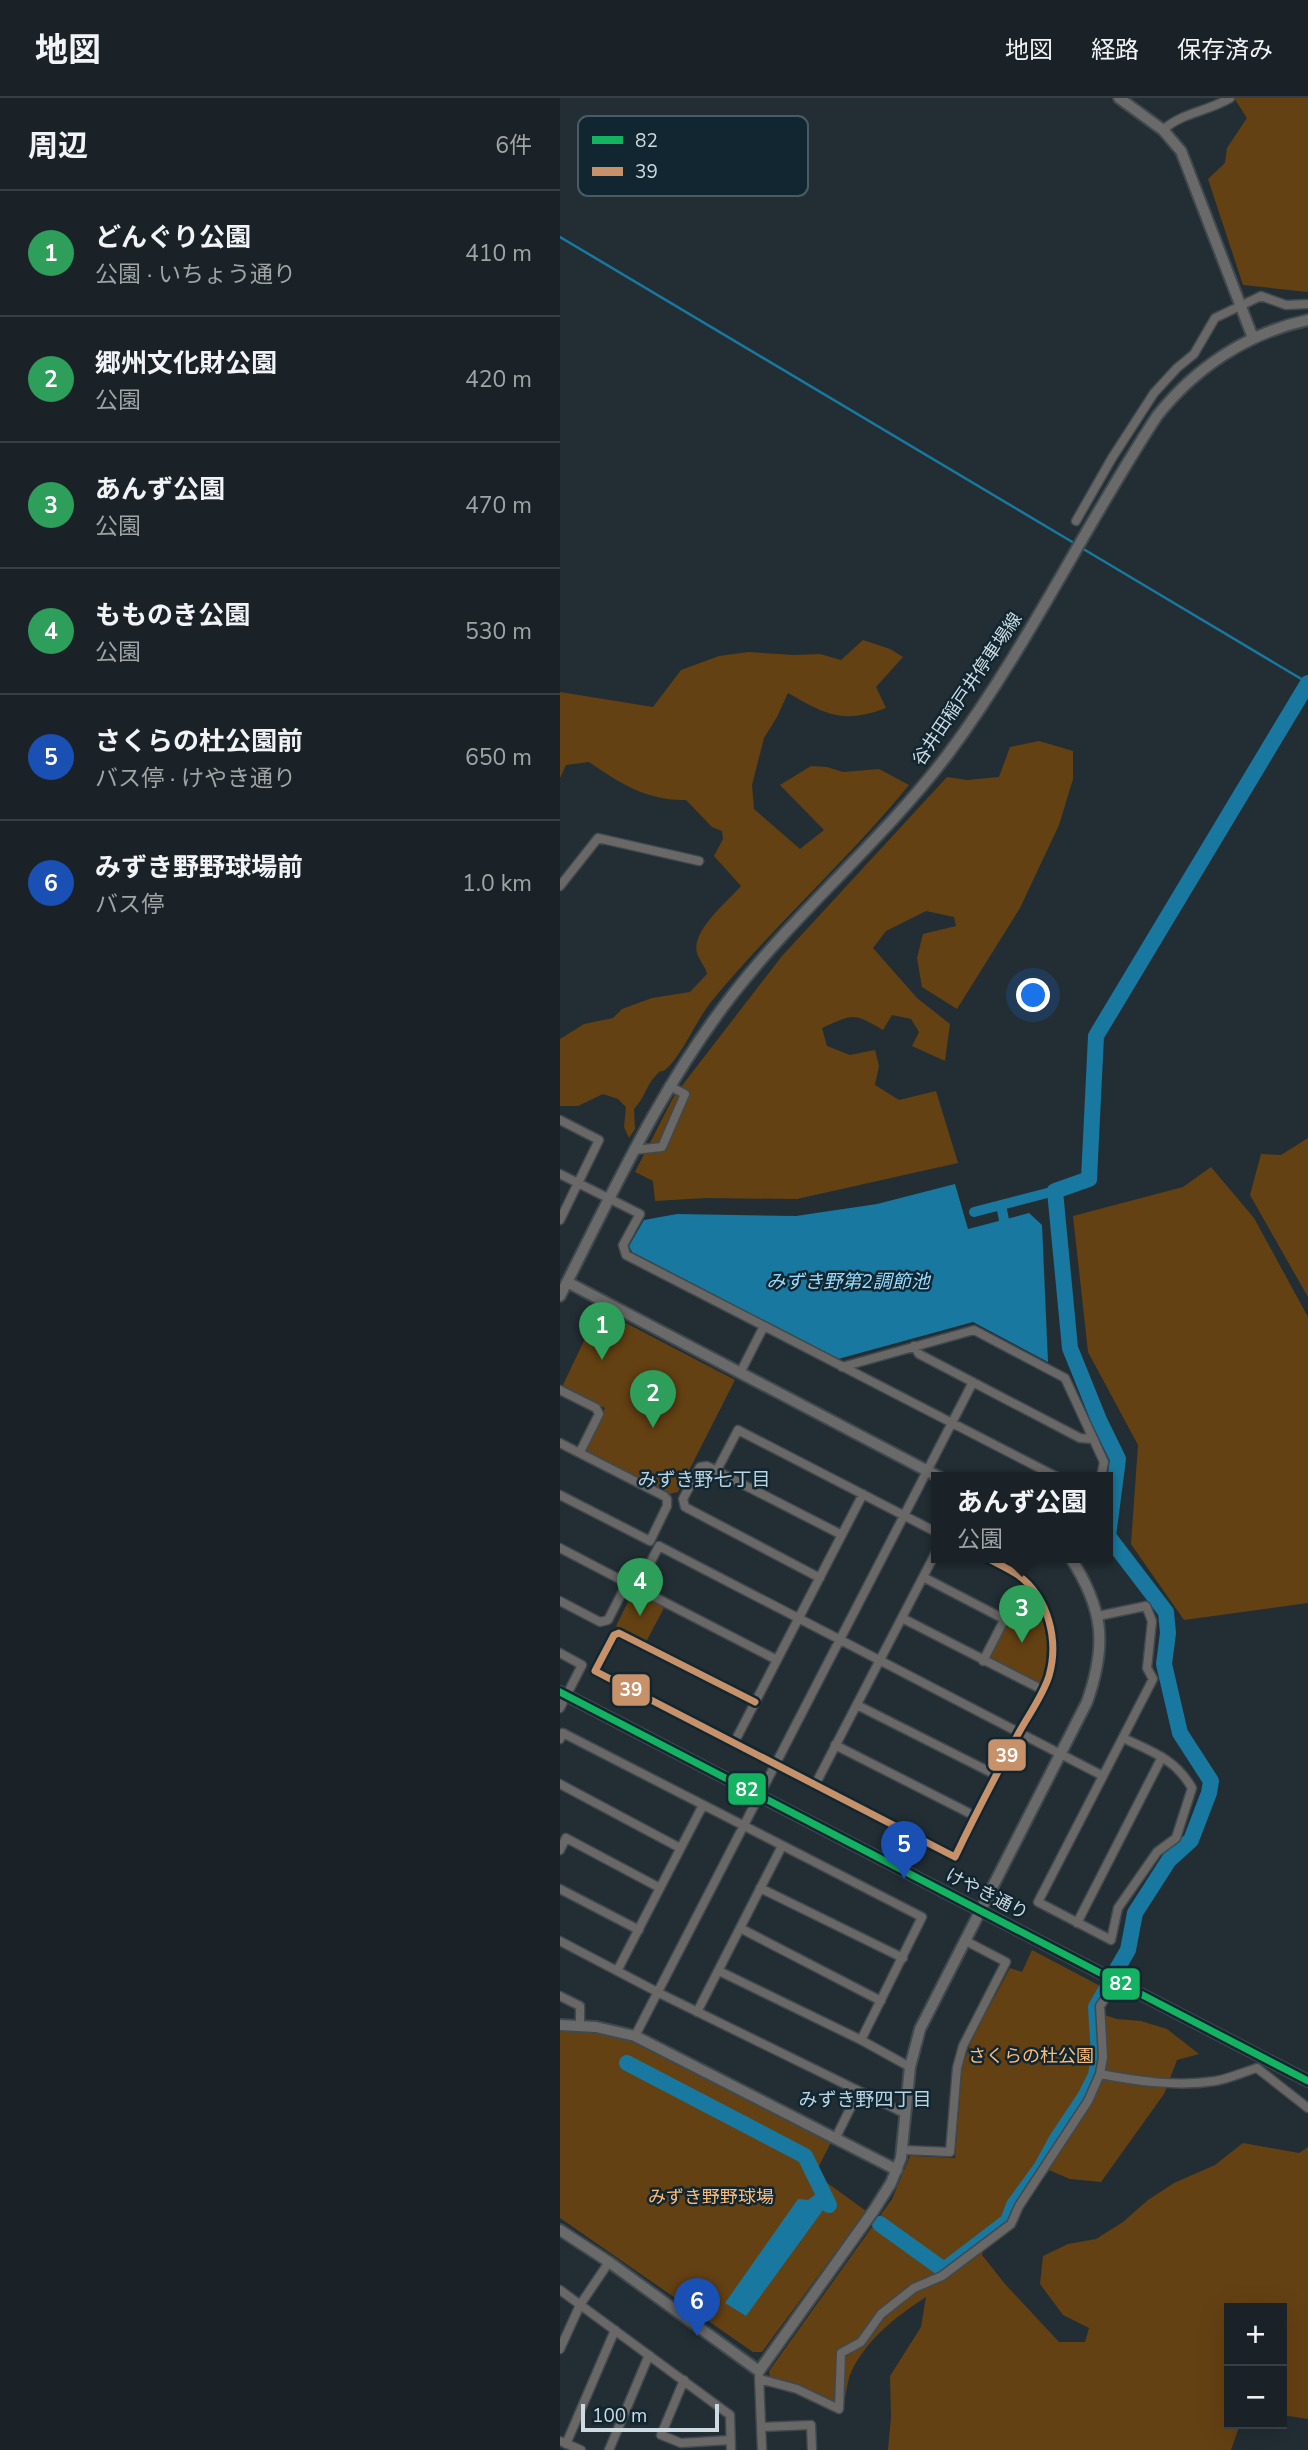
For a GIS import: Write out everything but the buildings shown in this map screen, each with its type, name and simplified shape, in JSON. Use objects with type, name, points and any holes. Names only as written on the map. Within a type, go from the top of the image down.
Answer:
[{"type":"street","points":[[1119,98],[1163,130],[1176,143],[1185,158],[1253,338]]},
{"type":"street","points":[[1163,130],[1173,121],[1204,111],[1230,98]]},
{"type":"street","points":[[1076,522],[1112,458],[1154,393],[1194,354],[1215,318],[1261,296],[1286,305],[1308,304]]},
{"type":"street","name":"谷井田稲戸井停車場線","points":[[560,1296],[563,1281],[669,1086],[709,1025],[763,958],[885,830],[928,780],[977,714],[1157,416],[1183,386],[1214,361],[1273,329],[1308,320]]},
{"type":"street","points":[[560,886],[598,838],[699,861]]},
{"type":"street","points":[[634,1150],[662,1147],[685,1094],[669,1086]]},
{"type":"street","points":[[560,1120],[599,1140],[560,1220]]},
{"type":"street","points":[[560,1174],[640,1214],[624,1245],[626,1255],[1047,1472]]},
{"type":"street","points":[[563,1281],[931,1473]]},
{"type":"street","points":[[740,1373],[764,1326]]},
{"type":"street","points":[[842,1367],[974,1330],[1065,1378],[1104,1462],[1102,1472]]},
{"type":"street","points":[[914,1346],[919,1354],[1080,1438],[1093,1439]]},
{"type":"street","points":[[635,2036],[973,1382]]},
{"type":"street","points":[[560,1390],[596,1408],[598,1414],[580,1452]]},
{"type":"street","points":[[717,1470],[738,1430],[931,1529]]},
{"type":"street","points":[[560,1443],[664,1496],[667,1506],[650,1541],[560,1495]]},
{"type":"street","points":[[820,1578],[685,1507],[683,1499],[700,1467],[707,1466],[842,1535]]},
{"type":"street","points":[[734,1743],[863,1494]]},
{"type":"street","points":[[777,1660],[637,1587],[659,1546],[1103,1776]]},
{"type":"street","points":[[560,1548],[627,1583],[608,1620],[600,1622],[560,1601]]},
{"type":"street","points":[[815,1786],[931,1562]]},
{"type":"street","points":[[755,1702],[619,1633],[614,1635],[595,1671],[955,1857],[1043,1690],[1053,1657],[1052,1635],[1037,1595],[1018,1575],[996,1563]]},
{"type":"street","points":[[762,2450],[759,2375],[874,2210],[897,2170],[903,2150],[910,2067],[920,2029],[1087,1702],[1093,1685],[1100,1651],[1098,1616],[1084,1578],[1074,1563]]},
{"type":"street","points":[[923,1577],[1004,1619]]},
{"type":"street","points":[[983,1661],[1016,1597],[1029,1586]]},
{"type":"street","points":[[1098,1616],[1146,1606],[1152,1621],[1147,1668],[1153,1679],[1038,1902],[1111,1940],[1118,1908],[1157,1852],[1176,1838],[1192,1788],[1182,1771],[1162,1756],[1124,1738]]},
{"type":"street","points":[[902,1618],[1043,1690]]},
{"type":"street","points":[[560,1653],[582,1665],[563,1694],[560,1708]]},
{"type":"street","name":"けやき通り","points":[[563,1694],[1136,1991],[1260,2062]]},
{"type":"street","points":[[857,1705],[996,1775]]},
{"type":"street","points":[[560,1739],[563,1733],[922,1917],[861,2040]]},
{"type":"street","points":[[835,1745],[975,1816]]},
{"type":"street","points":[[1077,1923],[1162,1756]]},
{"type":"street","points":[[560,1784],[680,1848]]},
{"type":"street","points":[[617,1971],[703,1805]]},
{"type":"street","points":[[560,1850],[566,1838],[660,1888]]},
{"type":"street","points":[[697,2012],[782,1846]]},
{"type":"street","points":[[760,1888],[903,1958]]},
{"type":"street","points":[[560,1889],[639,1930]]},
{"type":"street","points":[[740,1928],[881,2001]]},
{"type":"street","points":[[903,2150],[950,2152],[957,2067],[963,2046],[1006,1962],[964,1940]]},
{"type":"street","points":[[560,1941],[657,1993],[906,2114]]},
{"type":"street","points":[[719,1971],[861,2040],[910,2067]]},
{"type":"street","points":[[560,2230],[609,2262],[759,2375],[839,2409],[841,2353],[861,2342],[881,2314],[914,2288],[942,2276],[1011,2224],[1019,2206],[1088,2101],[1100,2074],[1103,2057],[1100,2006],[1117,1981]]},
{"type":"street","points":[[560,1996],[580,2006],[580,2026]]},
{"type":"street","points":[[560,2025],[608,2029],[635,2036],[897,2170]]},
{"type":"street","points":[[1100,2074],[1161,2083],[1216,2081],[1260,2062],[1308,2081]]},
{"type":"street","points":[[1260,2062],[1308,2108]]},
{"type":"street","points":[[835,2139],[859,2091]]},
{"type":"street","points":[[560,2349],[562,2339],[580,2305],[609,2262]]},
{"type":"street","points":[[560,2290],[730,2415],[731,2450]]},
{"type":"street","points":[[581,2450],[563,2443],[614,2330]]},
{"type":"street","points":[[609,2450],[649,2355]]},
{"type":"street","points":[[684,2380],[661,2435],[681,2443],[730,2440]]},
{"type":"street","points":[[762,2427],[811,2425],[812,2450]]},
{"type":"green space","points":[[1234,98],[1308,98],[1308,292],[1243,285],[1208,179],[1225,163],[1227,148],[1247,118]]},
{"type":"green space","points":[[863,640],[890,649],[903,657],[876,687],[886,708],[858,715],[835,715],[788,693],[764,738],[752,785],[754,809],[800,849],[824,830],[780,785],[811,766],[843,772],[879,769],[909,785],[711,1002],[672,1063],[654,1078],[634,1109],[635,1129],[629,1138],[624,1127],[626,1107],[618,1099],[603,1094],[578,1106],[560,1106],[560,1039],[584,1024],[613,1018],[622,1009],[652,998],[690,992],[707,974],[697,953],[699,936],[712,917],[741,886],[714,856],[723,839],[722,831],[712,827],[686,800],[672,800],[634,789],[589,762],[566,765],[560,778],[560,692],[653,707],[681,670],[719,656],[748,652],[820,654],[841,660]]},
{"type":"green space","points":[[1039,741],[1073,751],[1073,779],[1059,825],[1020,908],[957,1009],[922,987],[917,958],[923,934],[956,926],[954,917],[926,911],[886,931],[873,948],[917,998],[950,1024],[945,1061],[912,1046],[919,1032],[911,1019],[892,1015],[883,1030],[853,1017],[822,1028],[827,1046],[850,1055],[875,1050],[879,1066],[875,1085],[899,1100],[936,1091],[958,1163],[797,1199],[706,1198],[655,1201],[653,1181],[635,1172],[674,1096],[782,956],[947,777],[967,780],[999,777],[1010,747]]},
{"type":"green space","points":[[1308,1138],[1308,1297],[1250,1195],[1261,1154],[1281,1155]]},
{"type":"green space","points":[[1211,1167],[1254,1218],[1308,1317],[1308,1603],[1184,1620],[1131,1544],[1138,1445],[1088,1352],[1073,1216],[1183,1187]]},
{"type":"green space","points":[[599,1309],[735,1380],[678,1492],[669,1494],[587,1452],[605,1408],[562,1387]]},
{"type":"green space","points":[[634,1590],[665,1606],[646,1642],[616,1626]]},
{"type":"green space","points":[[1028,1591],[1041,1614],[1047,1635],[1047,1658],[1042,1683],[989,1660],[988,1655],[1019,1599]]},
{"type":"green space","name":"さくらの杜公園","points":[[1032,1950],[1104,1988],[1092,2011],[1167,2029],[1199,2054],[1177,2060],[1164,2094],[1101,2182],[1070,2179],[1037,2165],[1003,2218],[991,2227],[982,2255],[1059,2342],[1085,2342],[1089,2328],[1063,2315],[1040,2284],[1043,2256],[1068,2244],[1096,2239],[1174,2183],[1215,2165],[1243,2143],[1299,2153],[1308,2147],[1308,2419],[1287,2416],[1287,2303],[1224,2303],[1224,2429],[1238,2429],[1231,2450],[888,2450],[891,2417],[890,2376],[921,2327],[926,2297],[905,2311],[868,2345],[850,2376],[843,2409],[770,2377],[769,2371],[892,2199],[910,2156],[955,2158],[962,2068],[973,2037],[1010,1968],[1022,1972]]},
{"type":"green space","name":"みずき野野球場","points":[[560,2031],[607,2034],[628,2039],[831,2142],[815,2174],[866,2211],[762,2352],[753,2352],[560,2218]]},
{"type":"water","name":"みずき野第2調節池","points":[[955,1184],[968,1229],[1029,1213],[1042,1225],[1048,1362],[973,1322],[838,1359],[632,1252],[629,1246],[644,1220],[677,1214],[796,1216],[877,1204]]},
{"type":"water","points":[[819,2192],[826,2206],[746,2316],[725,2303],[798,2199],[808,2200]]},
{"type":"waterway","points":[[560,237],[1074,543]]},
{"type":"waterway","points":[[1080,547],[1308,683]]},
{"type":"waterway","points":[[1113,1498],[1118,1459],[1070,1348],[1055,1191],[1089,1179],[1096,1036],[1308,683]]},
{"type":"waterway","points":[[974,1212],[1055,1191]]},
{"type":"waterway","points":[[1001,1205],[1004,1220]]},
{"type":"waterway","points":[[1113,1543],[1166,1612],[1168,1633],[1164,1664],[1180,1733],[1211,1781],[1191,1840],[1169,1860],[1135,1913],[1128,1950],[1117,1969]]},
{"type":"waterway","points":[[880,2224],[944,2270],[1008,2221],[1014,2205],[1041,2168],[1096,2075],[1099,2056],[1096,2007],[1107,1988]]},
{"type":"waterway","points":[[627,2063],[805,2156],[829,2205]]},
{"type":"transit line","name":"39","points":[[755,1702],[619,1633],[614,1635],[595,1671],[955,1857],[1000,1767],[1042,1692],[1052,1663],[1052,1635],[1044,1608],[1029,1585],[1018,1575],[996,1563]]},
{"type":"transit line","name":"82","points":[[560,1692],[1308,2081]]},
{"type":"place","name":"どんぐり公園","points":[[602,1360]]},
{"type":"place","name":"郷州文化財公園","points":[[653,1428]]},
{"type":"place","name":"もものき公園","points":[[640,1616]]},
{"type":"place","name":"あんず公園","points":[[1022,1643]]},
{"type":"place","name":"さくらの杜公園前","points":[[904,1879]]},
{"type":"place","name":"みずき野野球場前","points":[[697,2336]]},
{"type":"district","name":"みずき野七丁目","points":[[704,1480]]},
{"type":"district","name":"みずき野四丁目","points":[[865,2100]]}]
